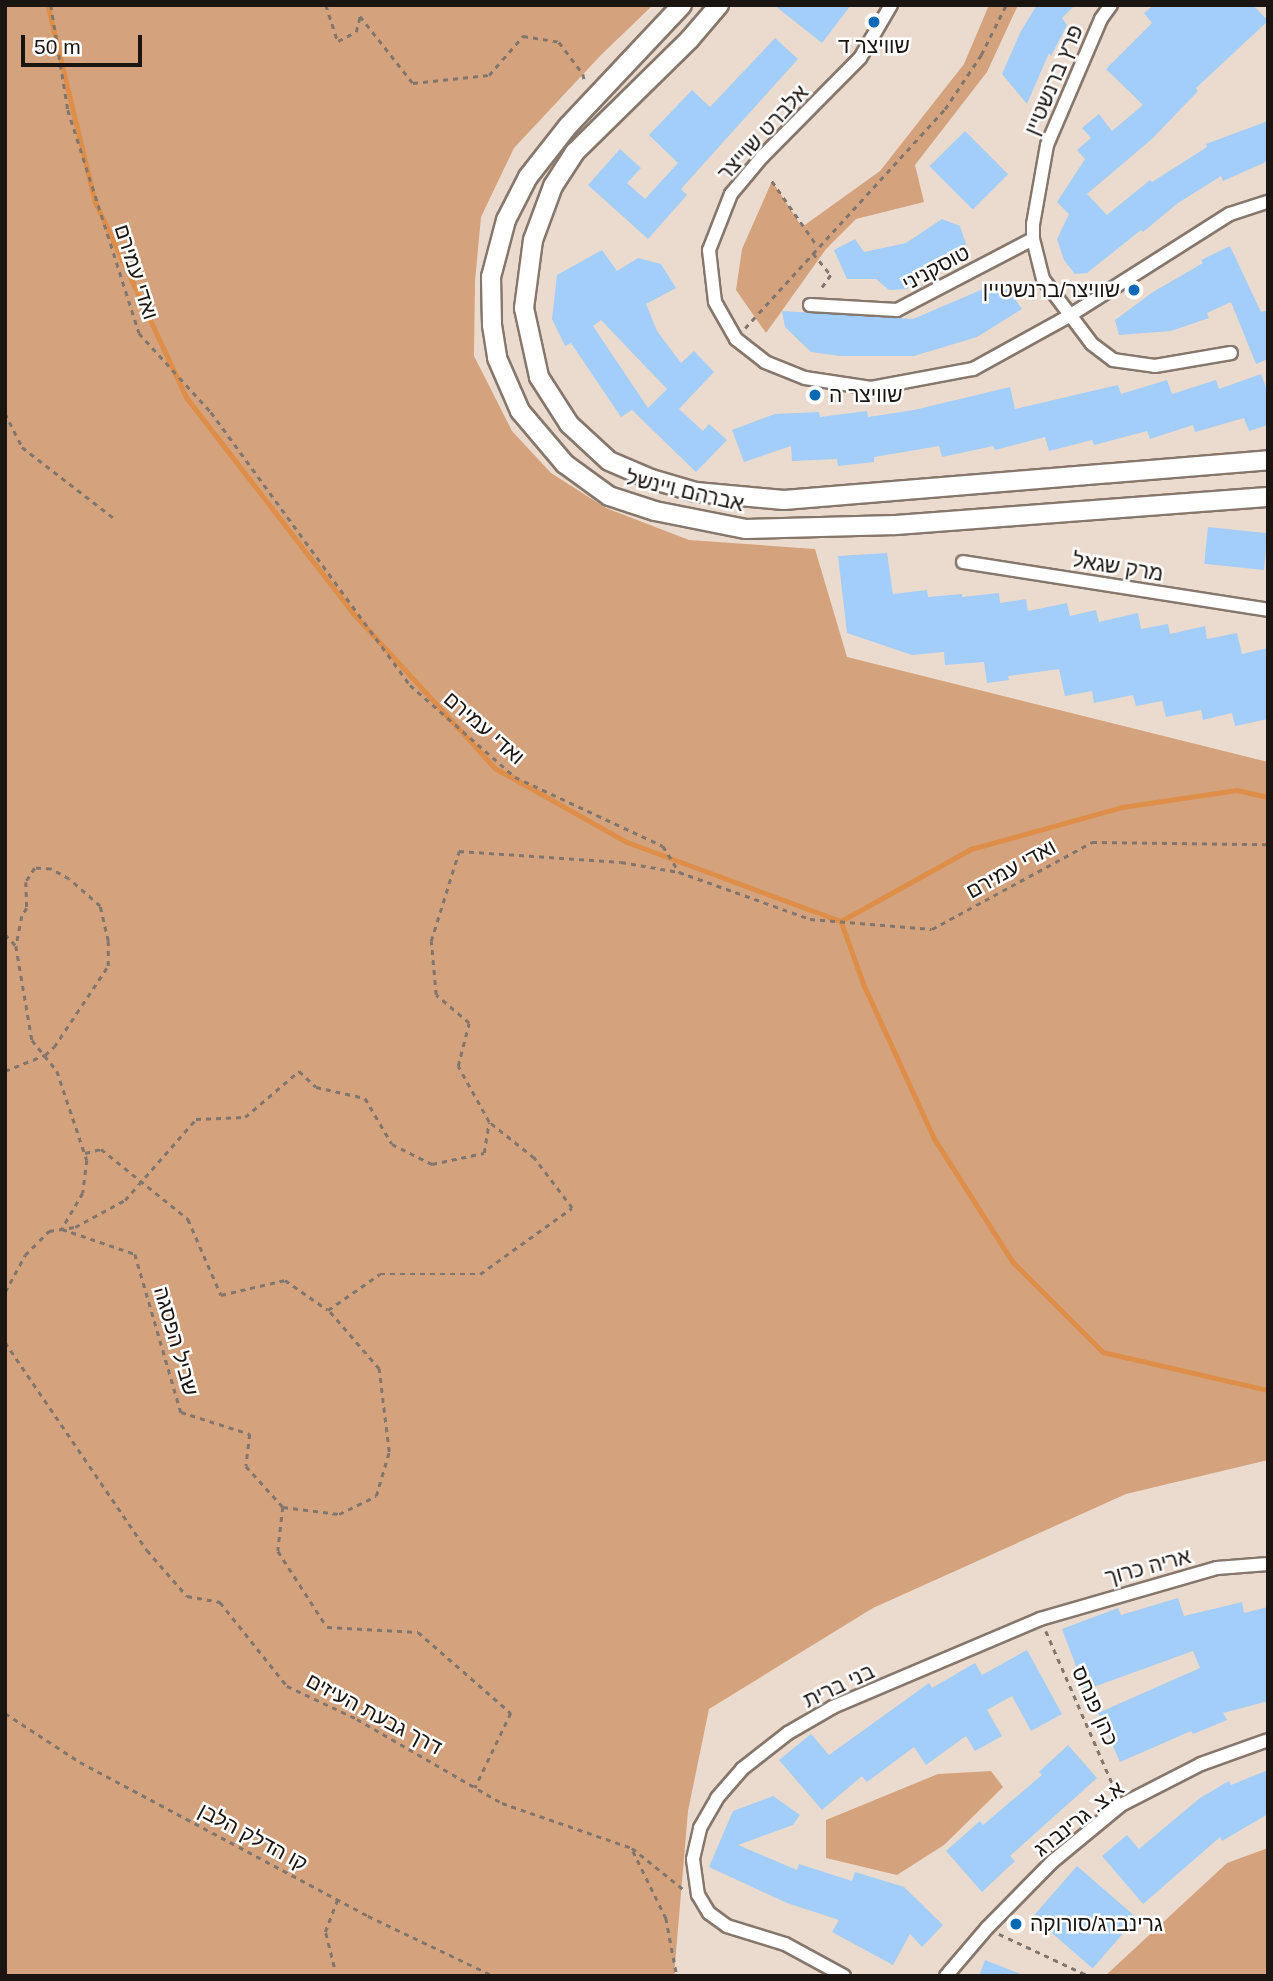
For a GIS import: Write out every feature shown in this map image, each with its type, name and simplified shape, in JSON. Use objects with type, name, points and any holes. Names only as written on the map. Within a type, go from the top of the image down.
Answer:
[{"type":"main road","name":"אברהם ויינשל","points":[[682,5],[588,103],[528,177],[506,220],[491,277],[496,358],[520,411],[565,464],[609,496],[655,511],[746,530],[895,525],[1268,496]]},
{"type":"main road","name":"אברהם ויינשל","points":[[719,5],[690,39],[575,152],[553,186],[533,240],[524,308],[539,377],[569,424],[609,461],[651,479],[696,492],[784,500],[1268,460]]},
{"type":"street","name":"אלברט שוייצר","points":[[891,5],[860,58],[762,157],[731,194],[709,250],[715,302],[736,339],[765,362],[805,378],[871,388],[973,369],[1069,316],[1230,214],[1268,202]]},
{"type":"street","name":"פרץ ברנשטיין","points":[[1111,5],[1101,19],[1047,145],[1033,239],[1043,279],[1092,344],[1113,360],[1155,366],[1231,353]]},
{"type":"street","name":"טוסקניני","points":[[810,305],[897,310],[1033,239]]},
{"type":"street","name":"מרק שגאל","points":[[963,562],[1268,610]]},
{"type":"street","name":"אריה כרוך","points":[[1040,1619],[1217,1568],[1268,1564]]},
{"type":"street","name":"בני ברית","points":[[703,1904],[693,1872],[696,1841],[706,1814],[727,1784],[756,1757],[833,1707],[1040,1619]]},
{"type":"street","name":"א.צ. גרינברג","points":[[946,1976],[987,1928],[1054,1861],[1121,1805],[1201,1764],[1268,1740]]},
{"type":"street","points":[[703,1904],[709,1913],[727,1926],[785,1944],[844,1976]]},
{"type":"path","name":"ואדי עמירם","points":[[51,5],[68,110],[139,333],[211,411],[410,685],[515,777],[663,846],[679,872],[810,919],[932,929],[1092,842],[1268,844]]},
{"type":"path","points":[[326,5],[338,41],[356,32],[360,16],[413,83],[489,75],[523,36],[559,42],[583,74],[588,103]]},
{"type":"path","points":[[736,339],[945,109],[981,55],[1006,5]]},
{"type":"path","points":[[772,181],[818,247]]},
{"type":"path","points":[[810,305],[831,275],[813,253]]},
{"type":"path","points":[[5,413],[22,447],[114,518]]},
{"type":"path","points":[[328,1310],[380,1274],[480,1274],[572,1208],[534,1158],[489,1122],[458,1066],[469,1023],[436,995],[430,940],[459,851],[578,858],[679,872]]},
{"type":"path","points":[[5,1071],[45,1055],[60,1041],[108,966],[104,916],[100,906],[69,878],[51,869],[35,868],[26,882],[27,908],[22,916],[16,946],[32,1040],[45,1055],[57,1071],[87,1160],[83,1193],[62,1229]]},
{"type":"path","points":[[5,934],[16,946]]},
{"type":"path","points":[[5,1292],[25,1255],[49,1231],[75,1227],[125,1200],[197,1119],[245,1116],[299,1071],[316,1087],[365,1098],[392,1144],[432,1164],[484,1153],[489,1122]]},
{"type":"path","points":[[85,1153],[101,1149],[188,1219],[221,1295],[285,1280],[328,1310],[379,1369],[389,1452],[376,1496],[339,1514],[283,1507],[278,1551],[327,1627],[418,1632],[511,1713],[475,1788]]},
{"type":"path","name":"שביל הפסגה","points":[[62,1229],[135,1254],[181,1412],[250,1434],[246,1466],[283,1507]]},
{"type":"path","points":[[5,1281],[10,1283]]},
{"type":"path","name":"דרך גבעת העיזים","points":[[5,1342],[146,1550],[187,1597],[220,1602],[287,1686],[357,1719],[502,1803],[632,1848],[703,1904]]},
{"type":"path","name":"כהן פנחס","points":[[1040,1619],[1121,1805]]},
{"type":"path","name":"קו הדלק הלבן","points":[[5,1713],[80,1762],[337,1900],[494,1976]]},
{"type":"path","points":[[632,1848],[666,1918],[677,1976]]},
{"type":"path","points":[[334,1967],[325,1932],[337,1900]]},
{"type":"path","points":[[987,1928],[1089,1976]]},
{"type":"shaded area","points":[[5,5],[653,5],[601,55],[514,148],[481,217],[475,281],[474,356],[512,431],[551,473],[606,508],[689,540],[815,549],[847,657],[1268,762],[1268,1460],[1126,1494],[873,1608],[709,1709],[688,1811],[674,1976],[5,1976]]},
{"type":"shaded area","points":[[989,5],[1018,5],[987,72],[915,165],[924,202],[856,219],[826,249],[766,333],[736,290],[742,249],[772,181],[802,227],[880,171],[964,64]]},
{"type":"shaded area","points":[[991,1771],[1003,1787],[944,1845],[897,1875],[826,1858],[826,1820],[938,1774]]},
{"type":"shaded area","points":[[1268,1848],[1268,1976],[1105,1976],[1227,1863]]},
{"type":"building","points":[[774,5],[851,5],[822,43]]},
{"type":"building","points":[[1037,5],[1075,5],[1062,18],[1067,25],[1051,56],[1049,53],[1027,104],[1002,74],[1021,31]]},
{"type":"building","points":[[1154,5],[1253,5],[1268,21],[1196,88],[1198,91],[1152,139],[1087,194],[1107,215],[1150,180],[1152,182],[1207,147],[1206,144],[1268,121],[1268,161],[1223,181],[1221,176],[1178,203],[1087,273],[1075,274],[1064,260],[1057,239],[1069,214],[1057,202],[1085,159],[1077,150],[1091,138],[1082,128],[1099,114],[1112,131],[1143,105],[1106,69],[1152,23],[1144,13]]},
{"type":"building","points":[[775,38],[798,59],[681,189],[687,195],[648,239],[588,185],[620,149],[641,168],[627,183],[645,199],[678,163],[649,135],[692,90],[710,107]]},
{"type":"building","points":[[965,131],[1008,174],[973,209],[930,166]]},
{"type":"building","points":[[942,219],[960,226],[966,244],[962,255],[926,268],[907,289],[889,290],[876,279],[847,279],[834,250],[855,239],[864,252],[906,243]]},
{"type":"building","points":[[1230,246],[1261,312],[1268,310],[1268,359],[1256,364],[1231,302],[1207,313],[1209,318],[1171,331],[1119,335],[1115,320],[1153,292],[1203,263],[1201,260]]},
{"type":"building","points":[[602,250],[617,271],[638,258],[661,264],[676,288],[646,304],[657,331],[681,363],[694,351],[714,372],[679,409],[703,431],[709,424],[727,440],[696,472],[632,410],[621,417],[571,343],[565,346],[552,319],[557,275]],"holes":[[[601,320],[667,389],[648,408],[593,326]]]},
{"type":"building","points":[[1002,281],[1022,309],[977,337],[914,356],[840,356],[811,352],[785,327],[782,311],[913,319]]},
{"type":"building","points":[[1261,374],[1268,393],[1268,425],[1249,431],[1244,418],[1195,432],[1193,425],[1150,439],[1147,431],[1094,445],[1092,440],[1049,451],[1045,437],[995,450],[993,446],[942,457],[939,446],[874,457],[874,462],[838,466],[837,459],[792,461],[791,446],[744,462],[732,430],[775,414],[819,412],[820,417],[867,411],[868,417],[914,410],[1010,387],[1015,409],[1118,385],[1121,394],[1167,380],[1172,394],[1216,380],[1219,389]]},
{"type":"building","points":[[1208,527],[1268,533],[1264,570],[1204,564]]},
{"type":"building","points":[[887,553],[893,594],[927,590],[928,597],[999,593],[1000,603],[1026,599],[1028,611],[1067,603],[1070,616],[1096,610],[1099,622],[1138,613],[1141,629],[1168,624],[1170,634],[1205,626],[1207,639],[1237,633],[1242,654],[1268,648],[1268,719],[1235,726],[1232,713],[1203,720],[1201,710],[1166,717],[1162,701],[1136,706],[1133,695],[1094,703],[1092,691],[1065,696],[1059,669],[1008,676],[1009,680],[987,683],[984,662],[945,665],[944,652],[912,655],[847,633],[838,556]]},
{"type":"building","points":[[1178,1598],[1184,1616],[1242,1602],[1244,1613],[1268,1607],[1268,1701],[1223,1713],[1227,1720],[1193,1734],[1191,1731],[1120,1762],[1098,1713],[1200,1668],[1193,1651],[1085,1690],[1062,1629],[1118,1608],[1121,1615]]},
{"type":"building","points":[[1027,1650],[1062,1714],[1031,1731],[1012,1696],[987,1710],[1002,1736],[975,1751],[966,1736],[926,1765],[914,1747],[867,1782],[862,1776],[822,1810],[779,1760],[811,1734],[829,1755],[929,1683],[932,1688],[975,1663],[982,1675]]},
{"type":"building","points":[[1068,1745],[1097,1778],[1010,1856],[1015,1861],[982,1892],[946,1851],[980,1821],[983,1825],[1042,1775],[1039,1772]]},
{"type":"building","points":[[1268,1770],[1268,1814],[1222,1841],[1220,1837],[1143,1904],[1102,1856],[1127,1835],[1139,1849],[1200,1798],[1229,1781],[1231,1785]]},
{"type":"building","points":[[773,1796],[800,1815],[793,1825],[738,1845],[797,1870],[799,1864],[852,1881],[855,1872],[904,1887],[943,1925],[922,1947],[910,1934],[893,1965],[832,1932],[839,1920],[787,1903],[709,1867],[733,1811]]},
{"type":"building","points":[[1077,1866],[1137,1918],[1093,1968],[1033,1917]]},
{"type":"building","points":[[985,1960],[1023,1975],[1023,1976],[979,1976]]},
{"type":"waterway","points":[[48,5],[95,201],[187,398],[354,614],[495,768],[627,842],[841,921],[971,849],[1122,807],[1237,790],[1268,797]]},
{"type":"waterway","points":[[841,921],[864,985],[934,1138],[1013,1262],[1103,1352],[1268,1390]]},
{"type":"place","name":"שוויצר ד","points":[[874,22]]},
{"type":"place","name":"שוויצר/ברנשטיין","points":[[1134,290]]},
{"type":"place","name":"שוויצר ה","points":[[815,395]]},
{"type":"place","name":"גרינברג/סורוקה","points":[[1016,1924]]}]
